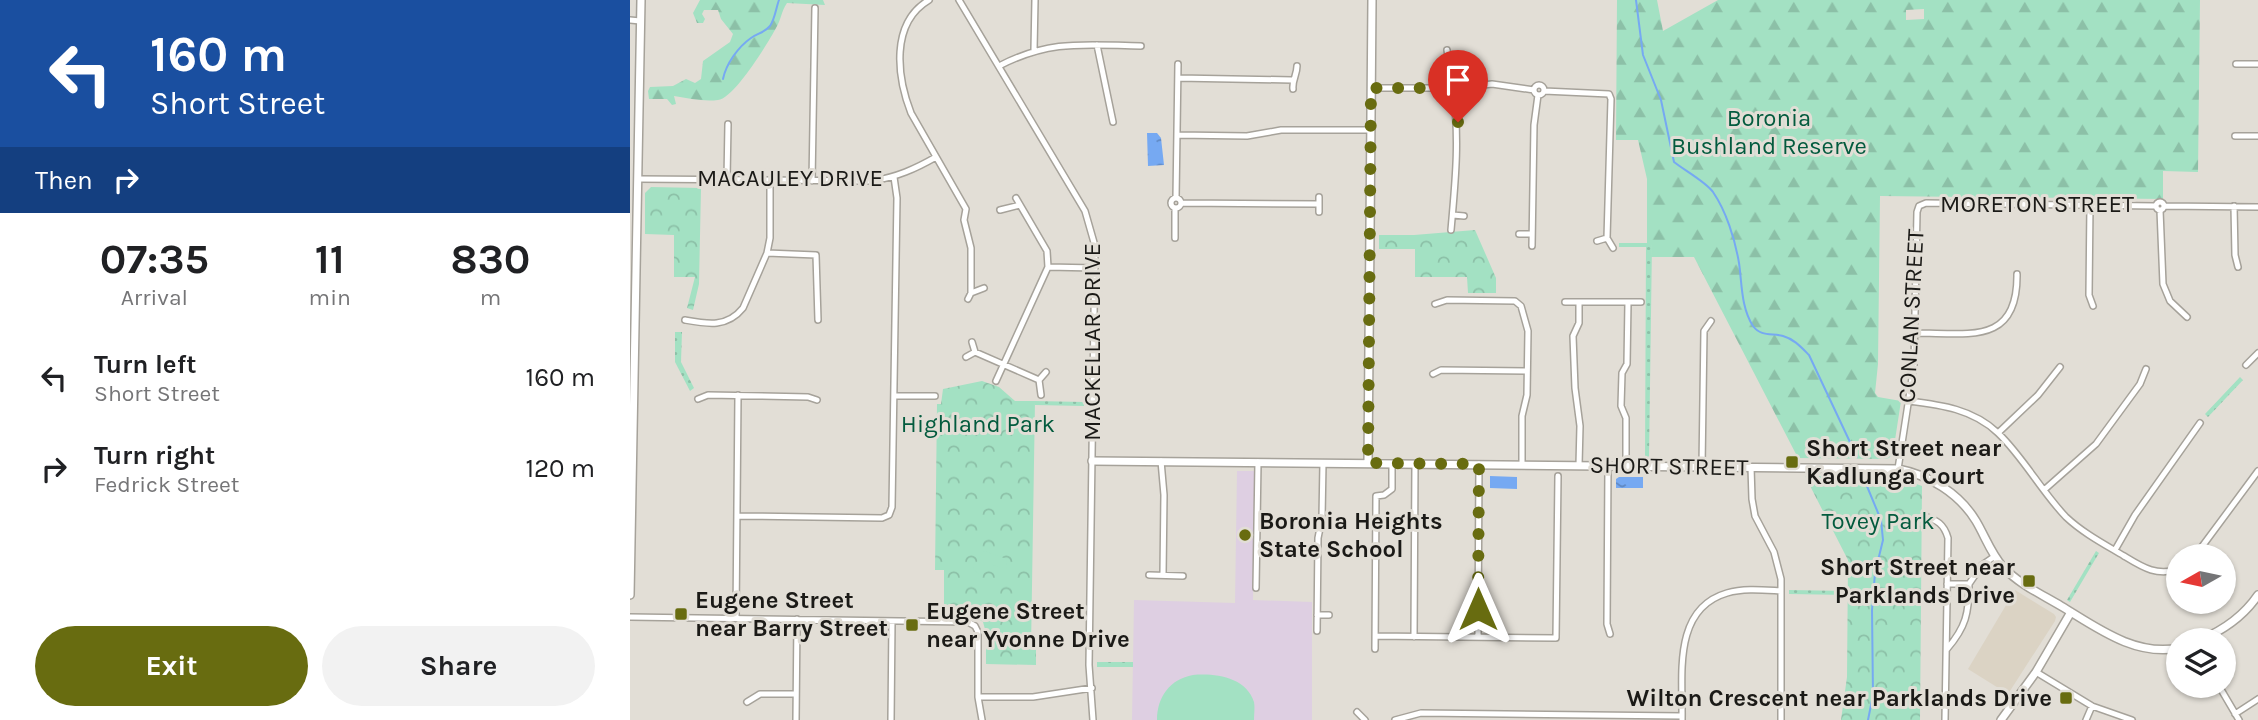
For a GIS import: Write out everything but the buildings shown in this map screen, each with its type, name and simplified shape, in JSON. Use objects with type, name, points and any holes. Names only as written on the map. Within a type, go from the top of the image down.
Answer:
[{"type":"street","points":[[630,595],[641,0]]},
{"type":"street","points":[[641,11],[648,0]]},
{"type":"street","points":[[929,0],[920,5],[909,18],[903,31],[901,75],[904,96],[966,209],[964,220],[971,248],[970,296],[984,288]]},
{"type":"street","name":"MACKELLAR DRIVE","points":[[960,0],[1085,211],[1095,246],[1089,665],[1093,720]]},
{"type":"street","points":[[1034,50],[1035,0]]},
{"type":"street","points":[[1368,463],[1372,0]]},
{"type":"street","points":[[812,181],[815,8]]},
{"type":"street","points":[[630,20],[640,21]]},
{"type":"street","points":[[999,66],[1034,50],[1054,46],[1141,46]]},
{"type":"street","points":[[1097,46],[1113,122]]},
{"type":"street","points":[[1447,50],[1458,122],[1451,230]]},
{"type":"street","points":[[1178,64],[1178,201]]},
{"type":"street","points":[[2236,64],[2258,64]]},
{"type":"street","points":[[1293,89],[1292,80],[1297,74],[1297,66]]},
{"type":"street","points":[[1178,78],[1292,80]]},
{"type":"street","points":[[1371,88],[1453,88],[1492,84],[1536,92]]},
{"type":"street","points":[[1532,246],[1534,125],[1536,92],[1539,85],[1544,91],[1609,94],[1607,238],[1613,248]]},
{"type":"street","points":[[630,110],[639,110]]},
{"type":"street","points":[[727,179],[728,124]]},
{"type":"street","points":[[1177,135],[1247,136],[1281,130],[1371,130]]},
{"type":"street","points":[[2235,136],[2258,136]]},
{"type":"street","name":"MACAULEY DRIVE","points":[[639,179],[872,181],[914,170],[936,157]]},
{"type":"street","points":[[738,516],[882,518],[889,515],[892,508],[895,396],[897,198],[894,177]]},
{"type":"street","points":[[685,320],[713,325],[727,321],[743,308],[767,253],[770,238],[770,180]]},
{"type":"street","points":[[996,381],[1048,267],[1048,251],[1016,198]]},
{"type":"street","points":[[1175,238],[1175,208],[1171,203],[1178,201],[1319,200],[1319,212]]},
{"type":"street","name":"MORETON STREET","points":[[1919,206],[1926,203],[2160,208],[2258,206]]},
{"type":"street","points":[[1000,210],[1020,205]]},
{"type":"street","points":[[2090,205],[2089,295],[2093,306]]},
{"type":"street","name":"CONLAN STREET","points":[[1898,468],[1914,365],[1919,206]]},
{"type":"street","points":[[2234,206],[2235,255],[2238,267]]},
{"type":"street","points":[[2160,208],[2163,284],[2170,300],[2187,317]]},
{"type":"street","points":[[1452,215],[1464,216]]},
{"type":"street","points":[[1519,234],[1531,234]]},
{"type":"street","points":[[1597,242],[1607,238]]},
{"type":"street","points":[[767,253],[816,255],[818,320]]},
{"type":"street","points":[[1048,267],[1095,268]]},
{"type":"street","points":[[1915,332],[1991,330],[2003,322],[2013,310],[2017,296],[2017,274]]},
{"type":"street","points":[[1435,304],[1447,300],[1515,301],[1521,306],[1528,331],[1527,395],[1522,416],[1522,464]]},
{"type":"street","points":[[1565,302],[1641,302]]},
{"type":"street","points":[[1579,302],[1579,323],[1573,336],[1573,346],[1580,426],[1580,465]]},
{"type":"street","points":[[1626,466],[1626,418],[1621,406],[1622,373],[1627,364],[1629,302]]},
{"type":"street","points":[[1702,466],[1704,331],[1711,321]]},
{"type":"street","points":[[972,342],[975,352],[1039,380]]},
{"type":"street","points":[[966,357],[975,352]]},
{"type":"street","points":[[2246,365],[2258,353]]},
{"type":"street","points":[[1998,433],[2046,386],[2060,366]]},
{"type":"street","points":[[2044,490],[2096,444],[2140,384],[2146,369]]},
{"type":"street","points":[[1433,374],[1441,370],[1527,370]]},
{"type":"street","points":[[1041,395],[1039,380],[1046,372]]},
{"type":"street","points":[[698,399],[708,395],[738,395],[808,397],[817,400]]},
{"type":"street","points":[[736,618],[738,395]]},
{"type":"street","points":[[895,396],[935,397]]},
{"type":"street","points":[[1909,401],[1950,407],[1967,413],[1998,433],[2073,524],[2146,569],[2158,573],[2166,571]]},
{"type":"street","points":[[2115,550],[2135,515],[2200,424]]},
{"type":"street","name":"SHORT STREET","points":[[1092,461],[1898,468],[1937,483],[1962,503],[1975,519],[1995,556],[2015,578],[2119,640],[2157,650],[2166,650]]},
{"type":"street","points":[[1161,461],[1164,495],[1163,575]]},
{"type":"street","points":[[1256,588],[1258,462]]},
{"type":"street","points":[[1317,631],[1318,538],[1322,518],[1323,463]]},
{"type":"street","points":[[1375,649],[1376,496],[1384,495],[1392,489],[1392,464]]},
{"type":"street","points":[[1415,464],[1415,637]]},
{"type":"street","points":[[1478,637],[1479,464]]},
{"type":"street","points":[[1608,466],[1607,624],[1610,634]]},
{"type":"street","points":[[1751,467],[1755,516],[1774,552],[1781,579],[1781,720]]},
{"type":"street","points":[[2204,544],[2258,471]]},
{"type":"street","points":[[1375,636],[1556,638],[1558,476]]},
{"type":"street","points":[[1924,516],[1937,520],[1946,531],[1945,720]]},
{"type":"street","points":[[1947,649],[1965,623],[1969,584],[1982,565],[1995,556]]},
{"type":"street","points":[[1149,575],[1183,576]]},
{"type":"street","points":[[1947,584],[1969,584]]},
{"type":"street","points":[[1395,720],[1421,713],[1508,717],[1682,718],[1682,656],[1690,624],[1699,611],[1725,593],[1742,590],[1781,591]]},
{"type":"street","points":[[2223,628],[2245,612],[2258,595]]},
{"type":"street","points":[[2001,720],[2036,672],[2071,612]]},
{"type":"street","points":[[1317,615],[1329,615]]},
{"type":"street","points":[[630,617],[968,622],[975,626],[978,640],[978,697],[982,720]]},
{"type":"street","points":[[796,720],[797,619]]},
{"type":"street","points":[[891,720],[892,621]]},
{"type":"street","points":[[2036,672],[2092,706],[2132,720]]},
{"type":"street","points":[[978,697],[1033,697],[1092,688]]},
{"type":"street","points":[[747,702],[760,694],[796,694]]},
{"type":"street","points":[[2226,698],[2239,720]]},
{"type":"street","points":[[2235,714],[2258,699]]},
{"type":"street","points":[[2086,720],[2092,706]]},
{"type":"street","points":[[1357,712],[1365,720]]},
{"type":"shaded area","name":"Boronia Heights State School","points":[[1237,471],[1255,471],[1253,600],[1312,602],[1312,720],[1132,720],[1134,600],[1235,603]]},
{"type":"shaded area","points":[[2015,590],[2056,617],[2008,694],[1968,669]]},
{"type":"green space","points":[[700,0],[823,0],[825,5],[787,3],[778,25],[758,57],[741,81],[725,97],[707,100],[674,96],[676,104],[672,105],[667,99],[649,99],[650,87],[673,86],[686,79],[695,83],[701,79],[703,61],[730,42],[733,34],[721,19],[718,10],[704,10],[703,23],[697,23],[693,13]]},
{"type":"green space","name":"Boronia Bushland Reserve","points":[[1617,0],[1657,0],[1663,31],[1718,0],[2200,0],[2198,172],[2163,171],[2163,199],[1880,196],[1878,364],[1875,393],[1878,397],[1901,401],[1893,453],[1885,459],[1798,458],[1694,257],[1651,257],[1652,243],[1647,243],[1647,179],[1638,140],[1616,140]],"holes":[[[1924,9],[1924,19],[1906,20],[1906,10]]]},
{"type":"green space","points":[[651,187],[701,188],[699,284],[693,310],[687,308],[695,277],[674,277],[674,235],[645,234],[645,193]]},
{"type":"green space","points":[[1475,230],[1496,278],[1496,293],[1468,293],[1467,277],[1415,277],[1415,249],[1379,249],[1379,235]]},
{"type":"green space","points":[[1619,243],[1652,243],[1649,458],[1645,458],[1646,247],[1619,247]]},
{"type":"green space","points":[[675,332],[682,332],[681,362],[694,388],[690,391],[675,362]]},
{"type":"green space","points":[[2240,377],[2243,380],[2208,417],[2205,414]]},
{"type":"green space","name":"Highland Park","points":[[982,381],[999,387],[1015,401],[1035,401],[1031,648],[1036,649],[1036,665],[986,664],[986,633],[983,622],[969,613],[944,612],[944,570],[935,570],[937,404],[941,404],[943,389]]},
{"type":"green space","points":[[1035,401],[1084,402],[1084,406],[1035,405]]},
{"type":"green space","name":"Tovey Park","points":[[1805,476],[1879,476],[1922,486],[1920,720],[1841,720],[1847,677],[1848,560]]},
{"type":"green space","points":[[984,551],[1007,559],[1006,569],[990,564],[979,575],[973,568]]},
{"type":"green space","points":[[2096,551],[2099,553],[2070,602],[2067,600]]},
{"type":"green space","points":[[1789,590],[1848,591],[1848,595],[1789,594]]},
{"type":"green space","points":[[1097,662],[1133,662],[1133,667],[1097,667]]},
{"type":"green space","points":[[1193,675],[1229,678],[1244,687],[1254,702],[1254,720],[1157,720],[1159,704],[1166,690],[1178,680]]},
{"type":"water","points":[[1147,133],[1157,133],[1161,138],[1164,165],[1148,166]]},
{"type":"water","points":[[1490,476],[1517,477],[1517,489],[1490,488]]},
{"type":"water","points":[[1643,477],[1643,488],[1616,488],[1616,479]]},
{"type":"waterway","points":[[723,79],[737,51],[770,26],[779,0]]},
{"type":"waterway","points":[[1636,0],[1643,55],[1661,100],[1674,162],[1710,188],[1722,208],[1735,244],[1749,319],[1760,332],[1787,337],[1809,355],[1857,457]]},
{"type":"waterway","points":[[1864,479],[1881,520],[1883,540],[1875,573],[1872,610],[1873,695],[1868,720]]},
{"type":"place","name":"Short Street near Kadlunga Court","points":[[1792,462]]},
{"type":"place","name":"Boronia Heights State School","points":[[1245,535]]},
{"type":"place","name":"Short Street near Parklands Drive","points":[[2029,581]]},
{"type":"place","name":"Eugene Street near Barry Street","points":[[681,614]]},
{"type":"place","name":"Eugene Street near Yvonne Drive","points":[[912,625]]},
{"type":"place","name":"Wilton Crescent near Parklands Drive","points":[[2066,698]]},
{"type":"route","points":[[1458,122],[1453,93],[1448,88],[1371,88],[1368,463],[1479,464],[1478,609]]}]
